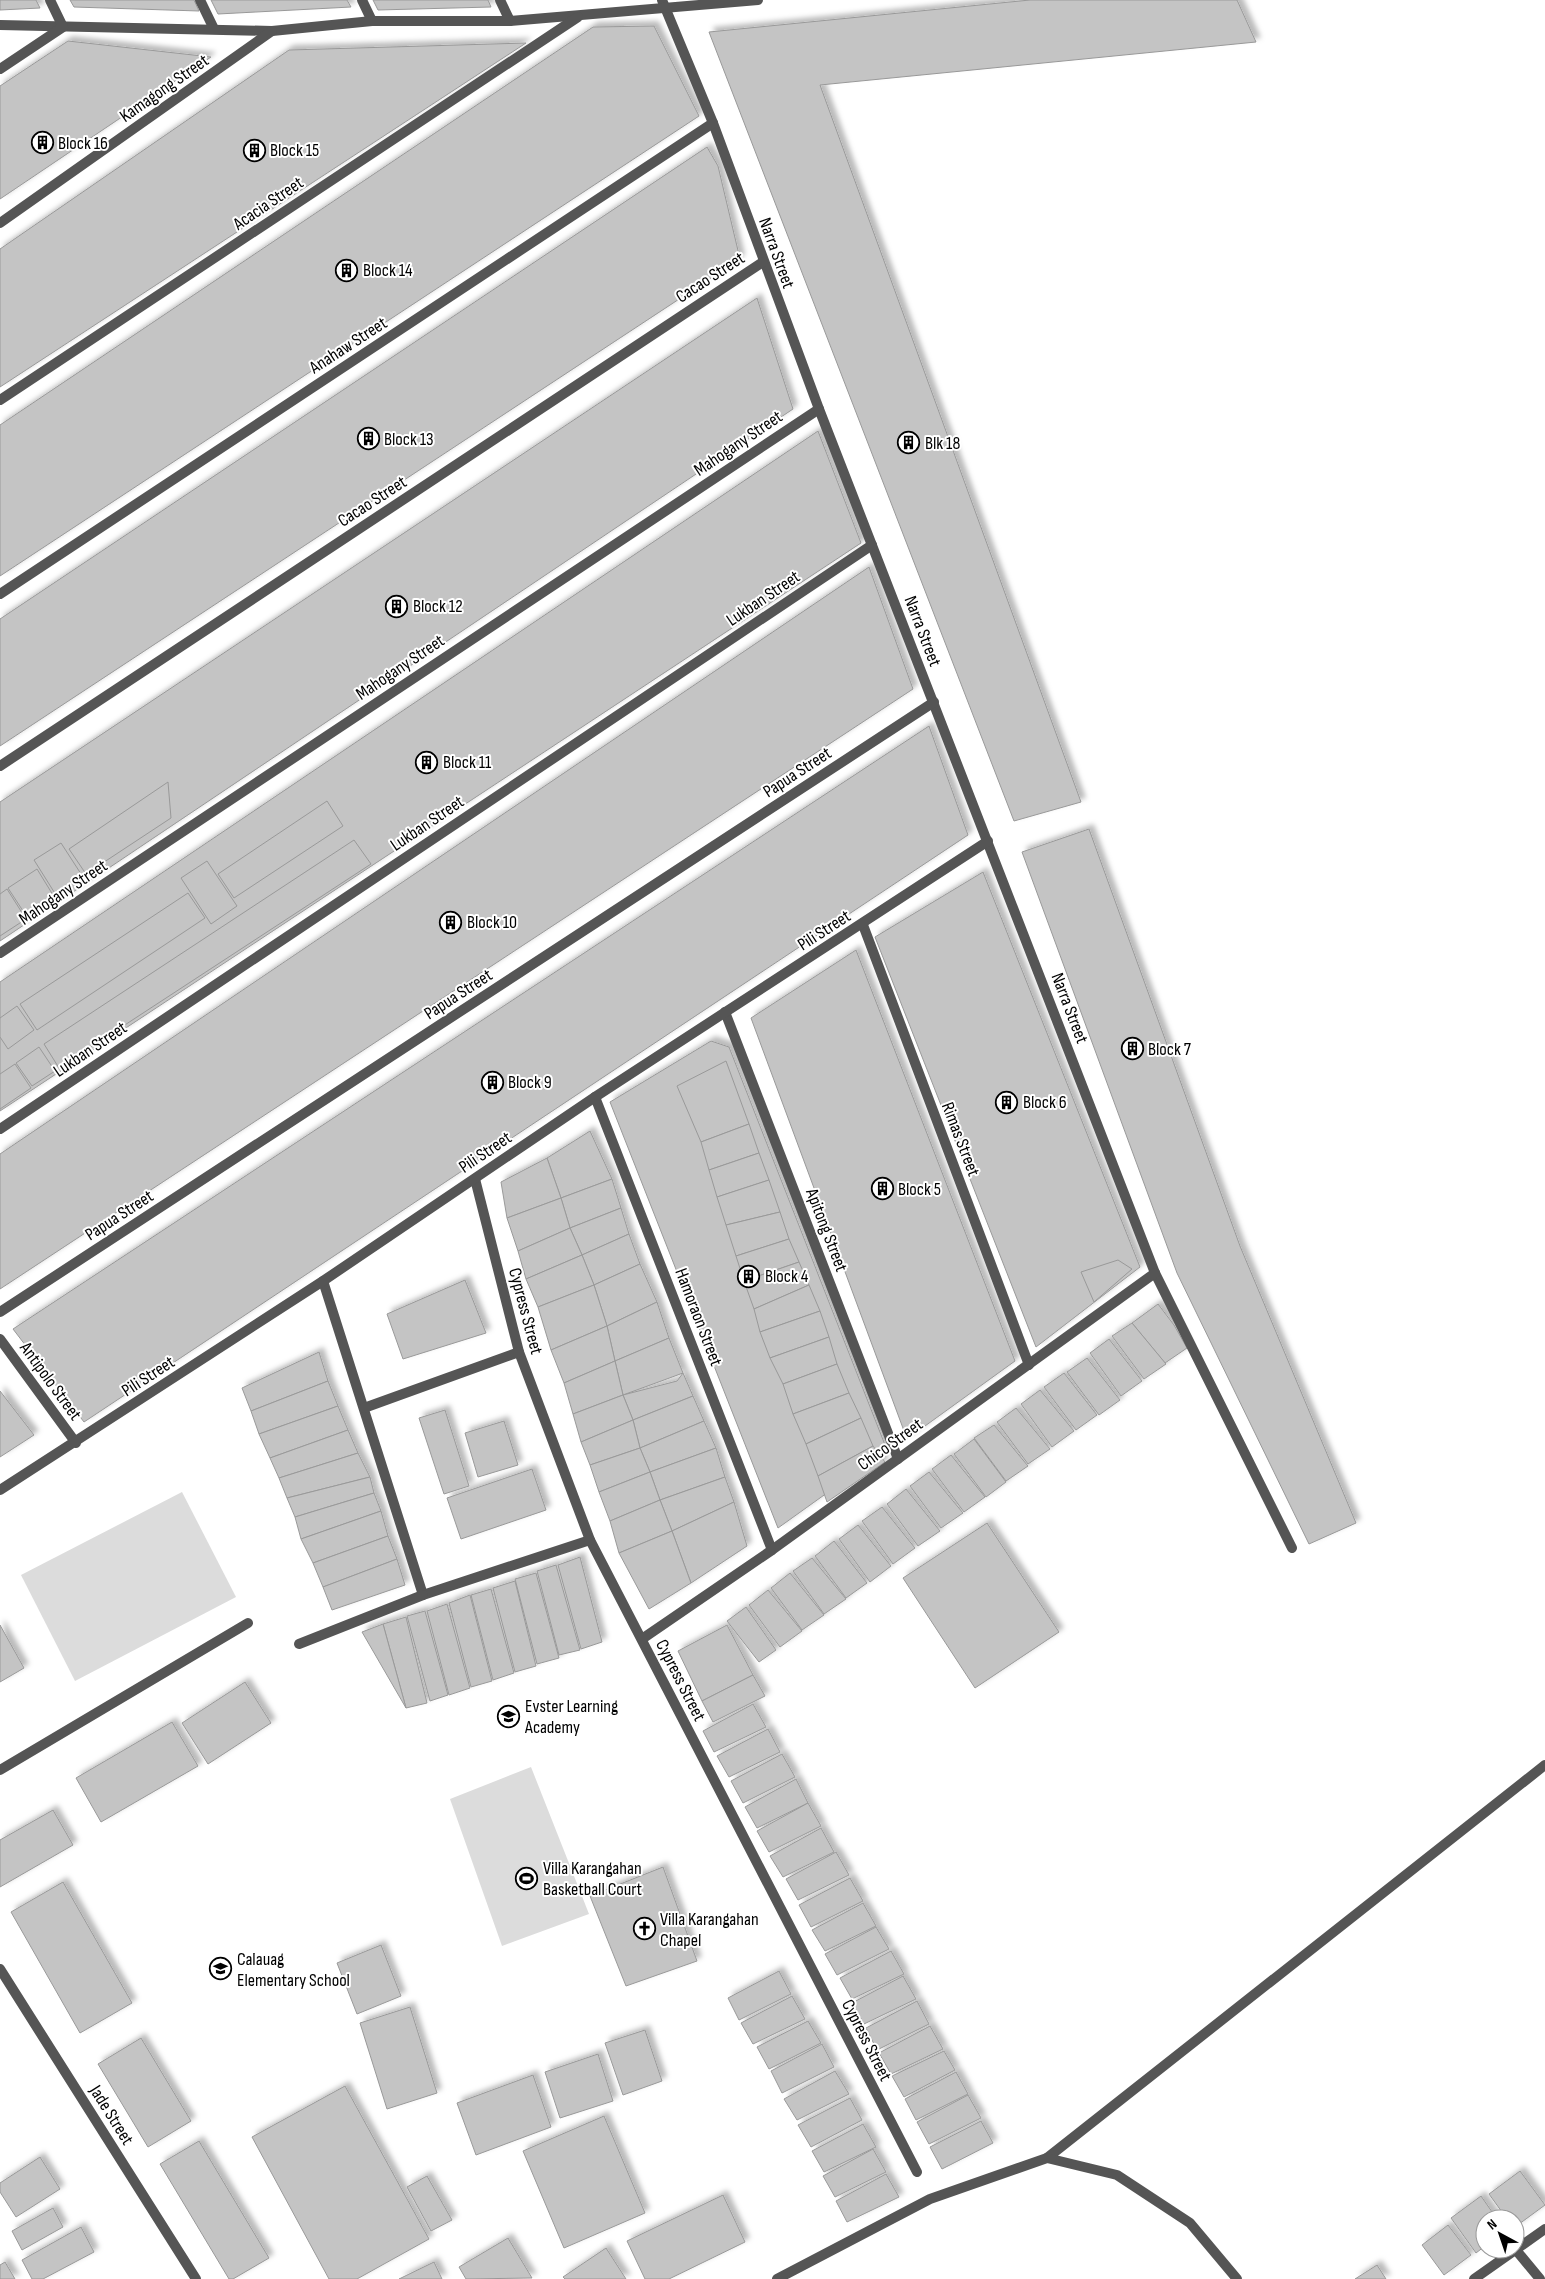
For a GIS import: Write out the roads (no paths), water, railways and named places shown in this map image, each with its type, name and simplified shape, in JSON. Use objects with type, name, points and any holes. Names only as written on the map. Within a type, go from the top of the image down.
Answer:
[{"type":"street","points":[[50,0],[63,27]]},
{"type":"street","points":[[200,0],[214,29]]},
{"type":"street","points":[[362,0],[372,20]]},
{"type":"street","points":[[500,0],[510,20]]},
{"type":"street","points":[[0,26],[272,31],[372,20],[510,20],[580,16],[664,3],[758,0]]},
{"type":"street","name":"Narra Street","points":[[664,3],[713,123],[819,409],[1155,1273],[1292,1548]]},
{"type":"street","name":"Acacia Street","points":[[0,400],[580,16]]},
{"type":"street","points":[[0,69],[63,27]]},
{"type":"street","name":"Kamagong Street","points":[[0,223],[272,31]]},
{"type":"street","name":"Anahaw Street","points":[[0,594],[713,123]]},
{"type":"street","name":"Cacao Street","points":[[0,766],[763,262]]},
{"type":"street","name":"Mahogany Street","points":[[0,953],[819,409]]},
{"type":"street","name":"Lukban Street","points":[[0,1129],[872,544]]},
{"type":"street","name":"Papua Street","points":[[0,1312],[934,702]]},
{"type":"street","name":"Pili Street","points":[[0,1490],[76,1443],[323,1281],[595,1097],[863,925],[988,841]]},
{"type":"street","name":"Rimas Street","points":[[863,925],[1029,1365]]},
{"type":"street","name":"Apitong Street","points":[[725,1012],[898,1459]]},
{"type":"street","name":"Hamoraon Street","points":[[595,1097],[772,1550]]},
{"type":"street","name":"Cypress Street","points":[[475,1179],[519,1352],[590,1540],[917,2172]]},
{"type":"street","name":"Chico Street","points":[[642,1639],[772,1550],[1155,1273]]},
{"type":"street","points":[[323,1281],[424,1594]]},
{"type":"street","name":"Antipolo Street","points":[[0,1339],[76,1443]]},
{"type":"street","points":[[364,1408],[519,1352]]},
{"type":"street","points":[[299,1644],[424,1594],[590,1540]]},
{"type":"street","points":[[0,1770],[248,1623]]},
{"type":"street","points":[[777,2279],[930,2199],[1047,2158],[1545,1765]]},
{"type":"street","name":"Jade Street","points":[[0,1969],[196,2279]]},
{"type":"street","points":[[1047,2158],[1117,2176],[1190,2223],[1237,2279]]},
{"type":"street","points":[[1525,2243],[1545,2229]]},
{"type":"street","points":[[1474,2279],[1503,2259]]},
{"type":"street","points":[[1523,2259],[1540,2279]]},
{"type":"place","name":"Block 16","points":[[42,143]]},
{"type":"place","name":"Block 15","points":[[254,150]]},
{"type":"place","name":"Block 14","points":[[347,270]]},
{"type":"place","name":"Block 13","points":[[368,439]]},
{"type":"place","name":"Blk 18","points":[[909,443]]},
{"type":"place","name":"Block 12","points":[[397,606]]},
{"type":"place","name":"Block 11","points":[[427,762]]},
{"type":"place","name":"Block 10","points":[[451,922]]},
{"type":"place","name":"Block 7","points":[[1132,1049]]},
{"type":"place","name":"Block 9","points":[[492,1082]]},
{"type":"place","name":"Block 6","points":[[1007,1102]]},
{"type":"place","name":"Block 5","points":[[882,1189]]},
{"type":"place","name":"Block 4","points":[[749,1276]]},
{"type":"place","name":"Evster Learning Academy","points":[[509,1716]]},
{"type":"place","name":"Villa Karangahan Basketball Court","points":[[527,1878]]},
{"type":"place","name":"Villa Karangahan Chapel","points":[[644,1929]]},
{"type":"place","name":"Calauag Elementary School","points":[[221,1969]]}]
